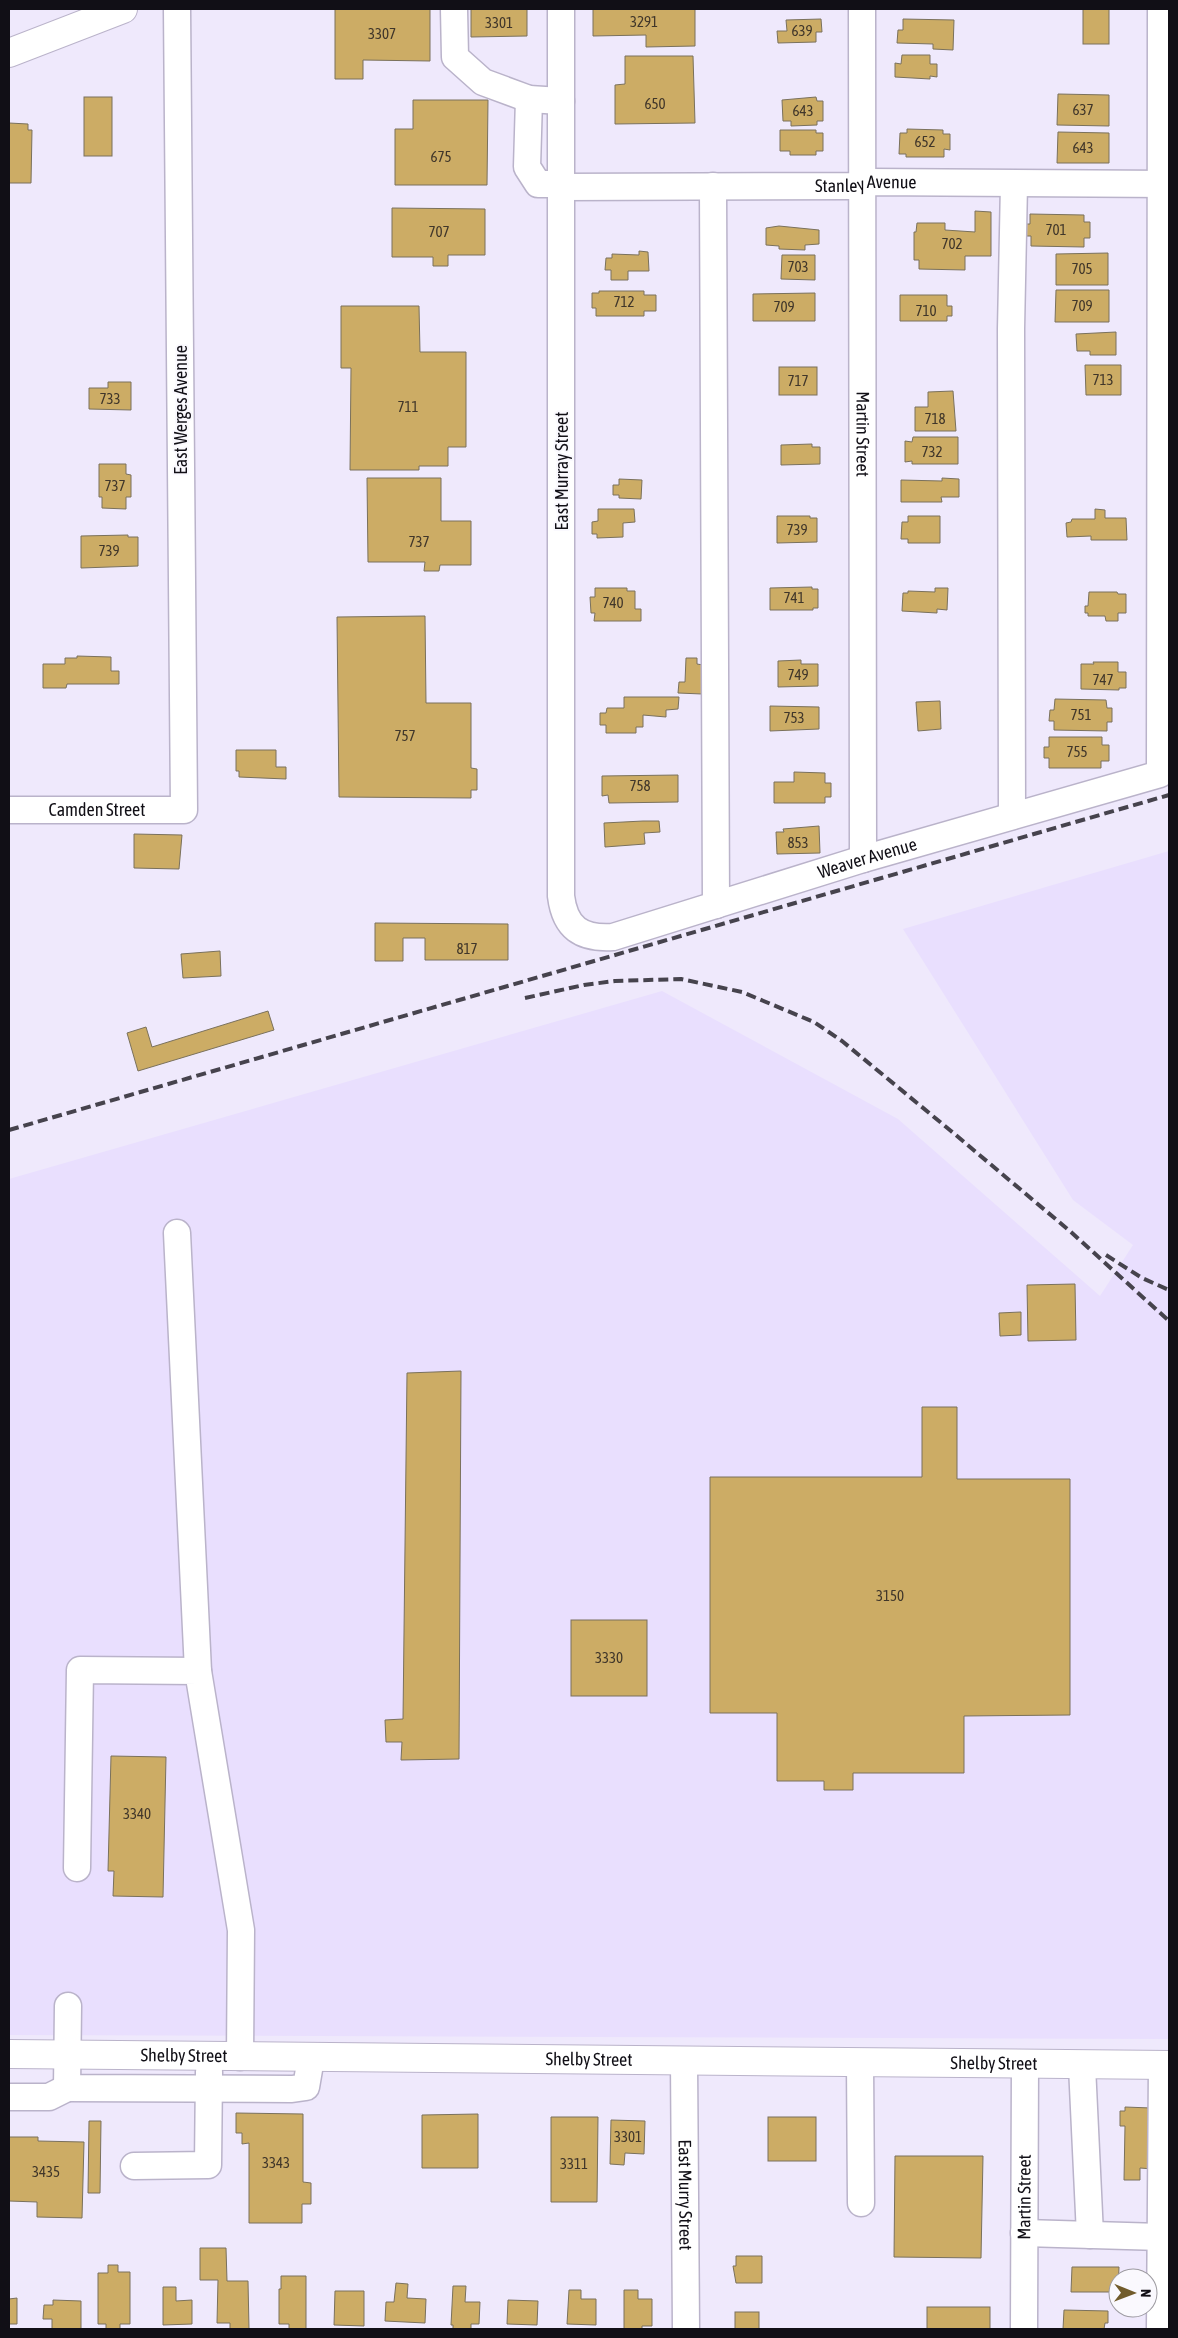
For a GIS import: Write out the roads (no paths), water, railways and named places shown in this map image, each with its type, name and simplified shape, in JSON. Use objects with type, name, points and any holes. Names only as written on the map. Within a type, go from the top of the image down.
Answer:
[{"type":"main road","points":[[9,54],[123,9]]},
{"type":"main road","name":"Shelby Street","points":[[9,2054],[1082,2066],[1166,2065]]},
{"type":"street","name":"East Werges Avenue","points":[[177,9],[184,810]]},
{"type":"street","points":[[454,9],[455,57],[483,82],[529,99],[562,101]]},
{"type":"street","name":"East Murray Street","points":[[561,9],[561,896],[568,921],[576,930]]},
{"type":"street","name":"Martin Street","points":[[862,9],[863,859]]},
{"type":"street","points":[[1162,9],[1165,184],[1165,619]]},
{"type":"street","name":"Stanley Avenue","points":[[529,99],[527,167],[538,184],[855,186],[862,183],[1165,184]]},
{"type":"street","points":[[1012,816],[1012,328],[1014,184]]},
{"type":"street","points":[[713,186],[716,905]]},
{"type":"street","name":"Weaver Avenue","points":[[576,930],[584,935],[598,938],[613,937],[863,859],[1160,774],[1165,619]]},
{"type":"street","name":"Camden Street","points":[[9,810],[184,810]]},
{"type":"street","points":[[177,1233],[198,1672],[240,1930],[240,2057]]},
{"type":"street","points":[[77,1868],[80,1670],[198,1672]]},
{"type":"street","points":[[67,2088],[68,2006]]},
{"type":"street","points":[[134,2166],[208,2165],[208,2056]]},
{"type":"street","points":[[9,2097],[49,2097],[67,2088],[292,2090],[306,2087],[311,2058]]},
{"type":"street","name":"East Murry Street","points":[[684,2062],[686,2329]]},
{"type":"street","points":[[860,2063],[861,2203]]},
{"type":"street","name":"Martin Street","points":[[1024,2329],[1025,2064]]},
{"type":"street","points":[[1160,2329],[1166,2065]]},
{"type":"street","points":[[1082,2066],[1090,2235]]},
{"type":"street","points":[[1024,2233],[1161,2238]]},
{"type":"railway","points":[[9,1130],[1169,795]]},
{"type":"railway","points":[[525,998],[584,985],[615,981],[681,979],[742,992],[814,1022],[842,1041],[1071,1232],[1169,1321]]},
{"type":"railway","points":[[1106,1255],[1142,1278],[1169,1290]]}]
